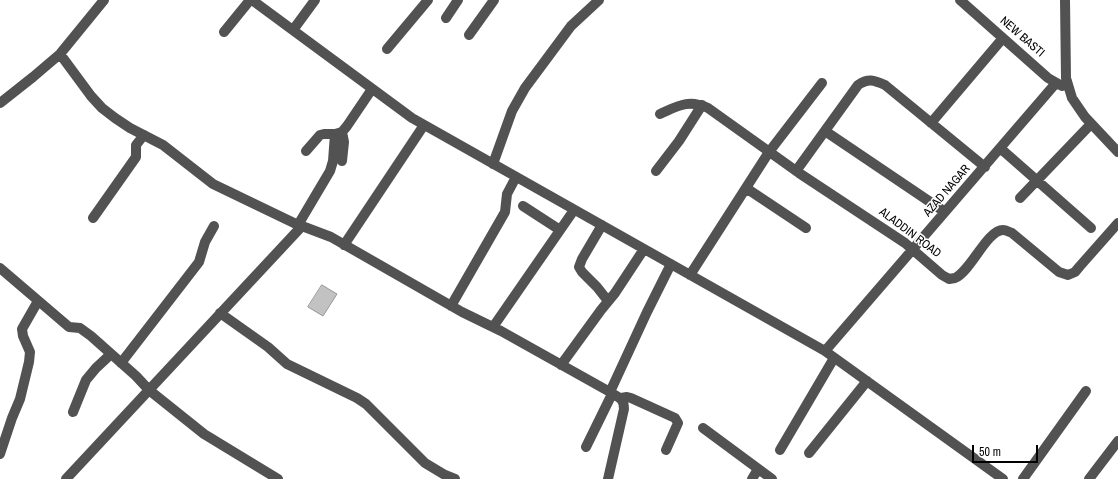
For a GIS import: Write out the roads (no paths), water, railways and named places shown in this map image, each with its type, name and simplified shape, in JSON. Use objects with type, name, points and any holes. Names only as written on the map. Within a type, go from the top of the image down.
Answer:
[{"type":"street","points":[[0,103],[60,54],[104,0]]},
{"type":"street","points":[[224,32],[251,0],[412,118],[825,350],[1003,479]]},
{"type":"street","points":[[293,30],[315,0]]},
{"type":"street","points":[[387,49],[428,0]]},
{"type":"street","points":[[446,18],[458,0]]},
{"type":"street","points":[[469,35],[494,0]]},
{"type":"street","points":[[493,164],[512,111],[525,88],[570,26],[599,0]]},
{"type":"street","name":"NEW BASTI","points":[[960,0],[1048,78],[1070,90]]},
{"type":"street","points":[[1065,0],[1066,78],[1072,98],[1085,117],[1118,152]]},
{"type":"street","points":[[931,123],[1003,38]]},
{"type":"street","points":[[60,54],[91,96],[102,108],[120,121],[163,145],[213,184],[300,226],[330,237],[451,306],[493,327],[611,393],[621,398],[627,397],[635,400],[675,418],[678,423],[666,450]]},
{"type":"street","points":[[796,171],[858,85],[864,81],[871,80],[884,85],[985,167]]},
{"type":"street","points":[[690,275],[768,152],[822,83]]},
{"type":"street","name":"AZAD NAGAR","points":[[825,350],[985,167],[1056,83]]},
{"type":"street","points":[[306,151],[320,135],[338,133],[347,126],[372,89]]},
{"type":"street","name":"ALADDIN ROAD","points":[[660,114],[682,104],[702,105],[717,114],[796,171],[897,237],[942,275],[949,279],[955,278],[962,273],[990,237],[996,232],[1003,230],[1012,233],[1059,272],[1068,275],[1075,272],[1118,223]]},
{"type":"street","points":[[656,171],[685,133],[702,105]]},
{"type":"street","points":[[1020,198],[1091,124]]},
{"type":"street","points":[[344,245],[424,125]]},
{"type":"street","points":[[825,131],[946,212]]},
{"type":"street","points":[[338,133],[344,142],[342,161]]},
{"type":"street","points":[[66,479],[300,226],[330,171],[338,133]]},
{"type":"street","points":[[93,218],[136,157],[136,145],[144,135]]},
{"type":"street","points":[[1000,148],[1090,228]]},
{"type":"street","points":[[451,306],[505,212],[507,194],[516,177]]},
{"type":"street","points":[[746,188],[806,228]]},
{"type":"street","points":[[523,206],[560,230]]},
{"type":"street","points":[[493,327],[574,210]]},
{"type":"street","points":[[602,225],[579,265],[582,272],[608,301]]},
{"type":"street","points":[[121,363],[199,262],[205,242],[214,226]]},
{"type":"street","points":[[561,365],[621,285],[644,249]]},
{"type":"street","points":[[586,447],[647,312],[671,264]]},
{"type":"street","points":[[0,268],[69,327],[80,328],[91,336],[149,390],[204,434],[278,479]]},
{"type":"street","points":[[1,447],[22,393],[30,357],[30,352],[23,336],[22,329],[38,301]]},
{"type":"street","points":[[220,313],[268,347],[287,364],[357,398],[366,404],[426,463],[445,475],[455,479]]},
{"type":"street","points":[[73,412],[86,380],[111,354]]},
{"type":"street","points":[[780,450],[834,358]]},
{"type":"street","points":[[809,453],[867,381]]},
{"type":"street","points":[[1023,479],[1086,391]]},
{"type":"street","points":[[608,479],[624,409],[621,398]]},
{"type":"street","points":[[703,428],[772,479]]},
{"type":"street","points":[[1089,479],[1118,441]]},
{"type":"street","points":[[752,479],[758,468]]}]
